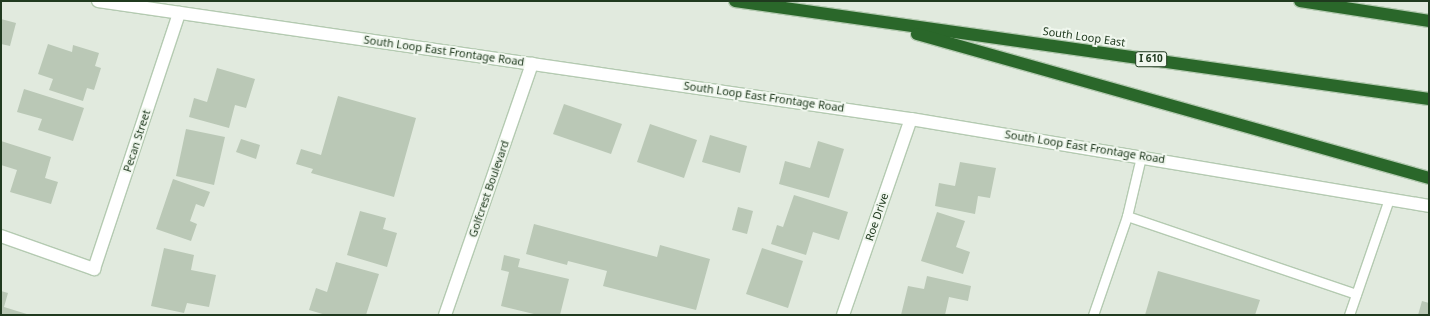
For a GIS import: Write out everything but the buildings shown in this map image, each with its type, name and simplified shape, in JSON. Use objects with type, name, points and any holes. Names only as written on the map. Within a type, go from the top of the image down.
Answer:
[{"type":"highway","name":"South Loop East","points":[[735,1],[873,22],[1429,99]]},
{"type":"highway","points":[[1300,1],[1429,21]]},
{"type":"highway","points":[[873,22],[1429,178]]},
{"type":"main road","name":"South Loop East Frontage Road","points":[[98,1],[912,119],[1429,206]]},
{"type":"main road","name":"Pecan Street","points":[[1,236],[94,269],[179,13]]},
{"type":"main road","name":"Golfcrest Boulevard","points":[[445,315],[532,64]]},
{"type":"main road","name":"Roe Drive","points":[[843,315],[912,119]]},
{"type":"lane","points":[[1093,315],[1127,216],[1141,157]]},
{"type":"lane","points":[[1349,315],[1389,199]]},
{"type":"lane","points":[[1127,216],[1356,294]]}]
